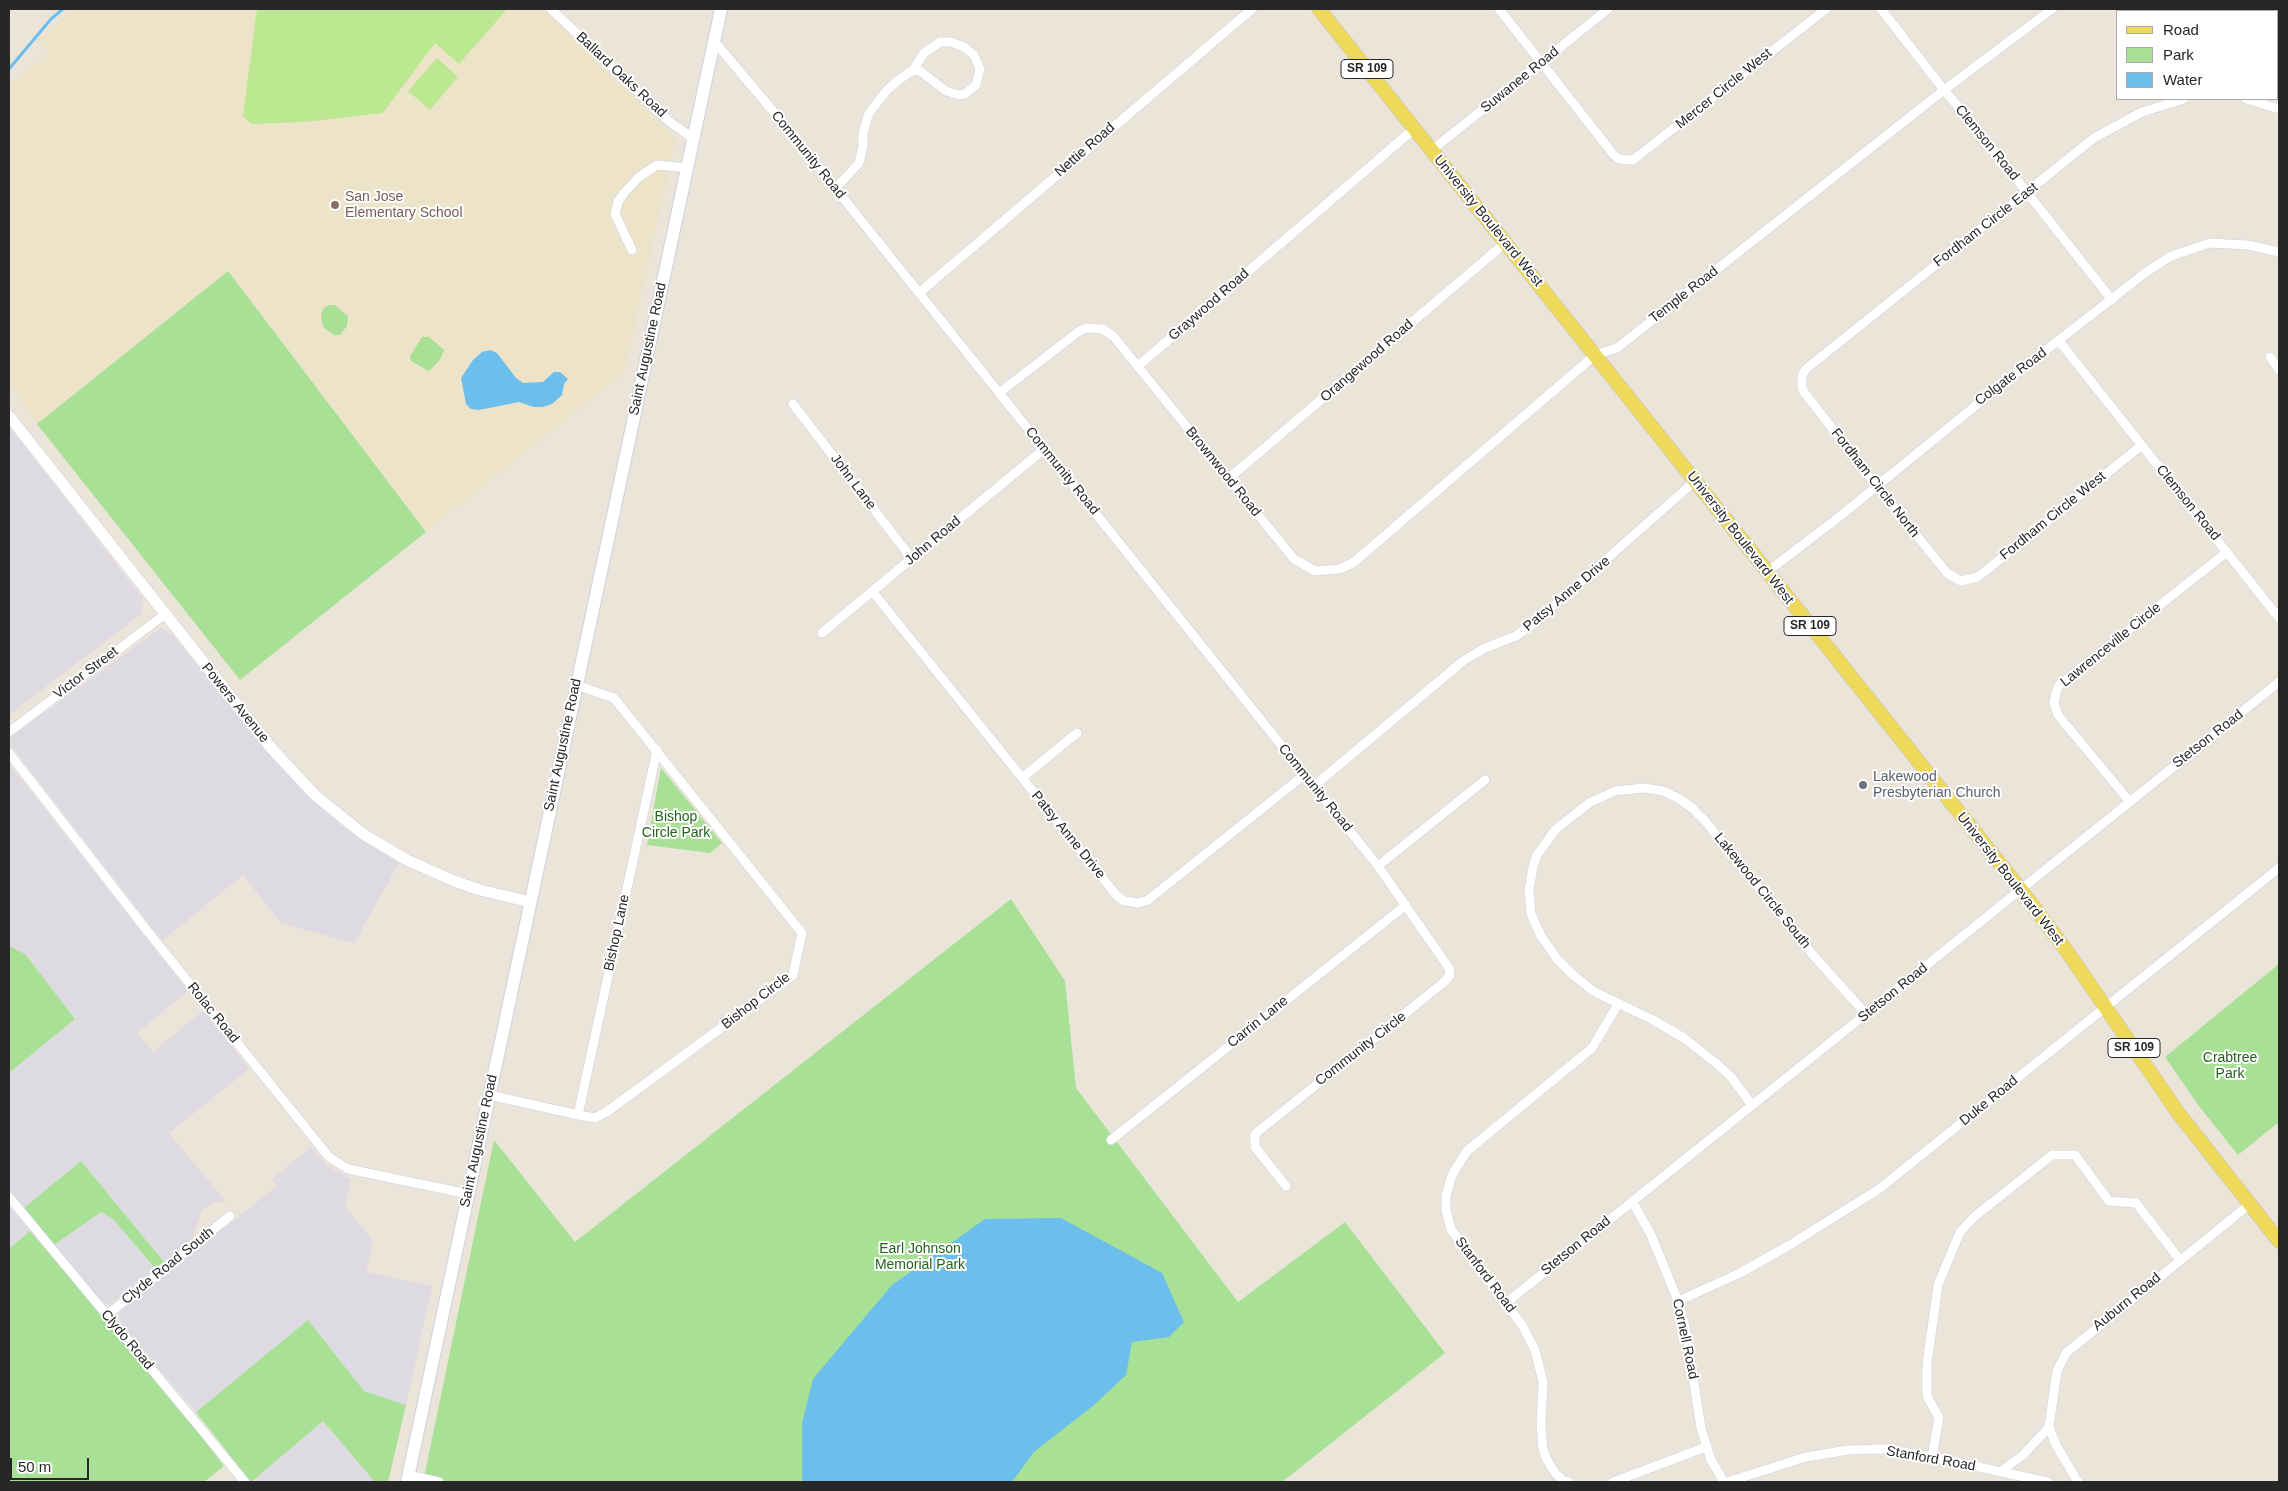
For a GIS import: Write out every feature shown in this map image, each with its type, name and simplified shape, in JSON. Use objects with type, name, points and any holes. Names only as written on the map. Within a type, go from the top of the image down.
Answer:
[{"type":"main road","name":"Saint Augustine Road","points":[[408,1479],[721,9]]},
{"type":"main road","name":"University Boulevard West","points":[[1319,9],[2021,890],[2179,1114],[2279,1241]]},
{"type":"street","name":"Ballard Oaks Road","points":[[551,9],[671,123],[693,138]]},
{"type":"street","name":"Nettie Road","points":[[919,293],[1252,9]]},
{"type":"street","points":[[1498,9],[1541,63]]},
{"type":"street","name":"Suwanee Road","points":[[1432,150],[1608,9]]},
{"type":"street","name":"Mercer Circle West","points":[[1541,63],[1614,155],[1620,159],[1633,160],[1826,9]]},
{"type":"street","name":"Clemson Road","points":[[1881,9],[2112,300]]},
{"type":"street","name":"Temple Road","points":[[1315,571],[1339,569],[1353,563],[1595,356],[1617,348],[1944,90],[2052,9]]},
{"type":"street","name":"Community Road","points":[[714,41],[919,293],[1378,866],[1406,904]]},
{"type":"street","points":[[835,189],[859,163],[863,146],[863,133],[869,113],[888,89],[913,70],[924,53],[940,42],[951,42],[964,47],[974,55],[980,69],[976,84],[965,94],[959,95],[946,91],[920,70],[913,70]]},
{"type":"street","name":"Fordham Circle East","points":[[1802,376],[1806,369],[2028,193],[2086,144],[2106,130],[2142,112],[2181,100]]},
{"type":"street","points":[[2249,100],[2279,109]]},
{"type":"street","name":"Graywood Road","points":[[1138,366],[1415,128]]},
{"type":"street","points":[[632,250],[615,214],[620,197],[639,177],[657,165],[686,168]]},
{"type":"street","name":"Orangewood Road","points":[[1228,478],[1506,243]]},
{"type":"street","name":"Colgate Road","points":[[1767,572],[1839,517],[1876,485],[2145,273],[2171,256],[2210,243],[2230,243],[2279,252]]},
{"type":"street","points":[[999,394],[1078,332],[1086,328],[1103,330],[1114,338],[1138,366]]},
{"type":"street","name":"Clemson Road","points":[[2059,341],[2279,618]]},
{"type":"street","points":[[2270,357],[2279,370]]},
{"type":"street","name":"Brownwood Road","points":[[1138,366],[1294,559],[1315,571]]},
{"type":"street","name":"Fordham Circle North","points":[[1802,376],[1804,392],[1876,485],[1947,573],[1961,581]]},
{"type":"street","name":"John Lane","points":[[793,404],[912,559]]},
{"type":"street","name":"Powers Avenue","points":[[9,416],[164,614],[290,770],[315,795],[363,834],[407,860],[454,882],[530,902]]},
{"type":"street","name":"Fordham Circle West","points":[[1961,581],[1978,577],[2142,445]]},
{"type":"street","name":"John Road","points":[[822,633],[1044,449]]},
{"type":"street","name":"Patsy Anne Drive","points":[[1314,786],[1463,661],[1485,648],[1516,636],[1534,623],[1695,481]]},
{"type":"street","name":"Lawrenceville Circle","points":[[2130,802],[2058,715],[2054,703],[2059,685],[2227,552]]},
{"type":"street","name":"Patsy Anne Drive","points":[[872,591],[1117,896],[1124,901],[1138,903],[1148,900],[1304,775]]},
{"type":"street","name":"Victor Street","points":[[9,732],[164,614]]},
{"type":"street","name":"Stetson Road","points":[[1506,1303],[2279,682]]},
{"type":"street","name":"Bishop Circle","points":[[489,1095],[595,1118],[608,1112],[793,975],[802,933],[614,698],[576,685]]},
{"type":"street","points":[[1022,778],[1077,733]]},
{"type":"street","name":"Bishop Lane","points":[[578,1115],[657,750]]},
{"type":"street","name":"Rolac Road","points":[[9,753],[145,928],[329,1158],[348,1169],[468,1194]]},
{"type":"street","points":[[1378,866],[1485,780]]},
{"type":"street","name":"Lakewood Circle South","points":[[1618,1004],[1589,988],[1564,967],[1540,936],[1531,913],[1529,899],[1533,867],[1537,855],[1555,830],[1602,796],[1615,791],[1644,788],[1663,791],[1678,798],[1692,808],[1706,822],[1813,955],[1866,1014]]},
{"type":"street","name":"Duke Road","points":[[1678,1301],[1740,1273],[1788,1246],[1856,1204],[1901,1172],[2279,868]]},
{"type":"street","name":"Carrin Lane","points":[[1111,1140],[1406,904]]},
{"type":"street","name":"Community Circle","points":[[1286,1186],[1255,1147],[1255,1134],[1436,989],[1450,974],[1449,968],[1406,904]]},
{"type":"street","points":[[1618,1004],[1684,1038],[1732,1078],[1752,1105]]},
{"type":"street","name":"Stanford Road","points":[[1569,1482],[1564,1481],[1555,1472],[1546,1458],[1541,1424],[1543,1382],[1538,1360],[1530,1340],[1506,1303],[1451,1229],[1446,1210],[1446,1196],[1450,1181],[1461,1159],[1477,1142],[1592,1048],[1618,1004]]},
{"type":"street","points":[[1932,1457],[1939,1418],[1926,1396],[1938,1286],[1960,1232],[1976,1216],[2052,1155],[2075,1155],[2109,1200],[2136,1204],[2180,1260]]},
{"type":"street","name":"Clydo Road","points":[[9,1197],[245,1482]]},
{"type":"street","name":"Cornell Road","points":[[1632,1201],[1659,1251],[1678,1301],[1685,1326],[1701,1428],[1706,1447],[1725,1482]]},
{"type":"street","name":"Auburn Road","points":[[2049,1427],[2057,1371],[2066,1353],[2250,1204]]},
{"type":"street","name":"Clyde Road South","points":[[107,1315],[230,1216]]},
{"type":"street","points":[[2000,1472],[2023,1455],[2049,1427],[2056,1445],[2078,1482]]},
{"type":"street","points":[[1613,1482],[1706,1447]]},
{"type":"street","name":"Stanford Road","points":[[1725,1482],[1806,1457],[1848,1450],[1884,1450],[1932,1457],[2048,1482]]},
{"type":"street","points":[[408,1479],[439,1482]]},
{"type":"shaded area","name":"San Jose Elementary School","points":[[73,9],[543,9],[676,138],[624,373],[426,532],[228,272],[37,424],[9,383],[9,84],[48,54],[38,39]]},
{"type":"shaded area","points":[[9,426],[143,599],[141,614],[9,715]]},
{"type":"shaded area","points":[[161,628],[173,636],[297,785],[339,824],[399,863],[354,943],[281,923],[243,875],[162,941],[10,744],[12,736]]},
{"type":"shaded area","points":[[9,764],[188,991],[137,1033],[153,1052],[204,1010],[249,1069],[169,1133],[226,1202],[214,1202],[202,1210],[193,1237],[164,1262],[81,1161],[24,1208],[9,1190],[9,1073],[75,1019],[25,955],[9,946]]},
{"type":"shaded area","points":[[311,1147],[327,1166],[351,1179],[345,1206],[373,1241],[366,1272],[432,1286],[406,1405],[364,1391],[308,1320],[196,1412],[121,1324],[119,1312],[277,1186],[272,1179]]},
{"type":"shaded area","points":[[9,1206],[30,1231],[9,1249]]},
{"type":"shaded area","points":[[101,1212],[114,1220],[155,1268],[109,1305],[101,1301],[54,1245]]},
{"type":"shaded area","points":[[323,1421],[375,1482],[251,1482]]},
{"type":"green space","points":[[257,9],[507,9],[459,64],[435,43],[383,113],[304,122],[251,124],[243,116]]},
{"type":"green space","points":[[437,58],[458,77],[430,110],[408,91]]},
{"type":"green space","points":[[228,271],[426,532],[240,680],[37,424]]},
{"type":"green space","points":[[329,305],[335,305],[348,316],[347,326],[340,335],[334,335],[323,327],[321,314],[324,308]]},
{"type":"green space","points":[[422,337],[429,337],[444,350],[440,360],[429,371],[411,361],[410,356]]},
{"type":"green space","name":"Bishop Circle Park","points":[[661,768],[722,843],[710,853],[647,845]]},
{"type":"green space","name":"Earl Johnson Memorial Park","points":[[1011,899],[1065,981],[1076,1088],[1238,1302],[1345,1222],[1445,1353],[1282,1482],[423,1482],[494,1140],[575,1242]]},
{"type":"green space","points":[[9,946],[25,954],[75,1019],[9,1073]]},
{"type":"green space","name":"Crabtree Park","points":[[2279,964],[2279,1122],[2238,1155],[2199,1106],[2165,1057]]},
{"type":"green space","points":[[81,1161],[164,1262],[155,1268],[114,1220],[101,1212],[54,1245],[24,1208]]},
{"type":"green space","points":[[30,1231],[170,1396],[224,1466],[204,1482],[9,1482],[9,1249]]},
{"type":"green space","points":[[308,1320],[364,1391],[406,1405],[388,1482],[375,1482],[323,1421],[251,1482],[196,1412]]},
{"type":"water","points":[[490,350],[497,353],[516,378],[523,383],[543,382],[554,372],[560,372],[568,379],[564,384],[562,395],[552,404],[542,407],[534,407],[519,402],[479,410],[471,409],[466,404],[461,378],[473,360],[482,352]]},
{"type":"water","points":[[1061,1218],[1162,1273],[1184,1322],[1169,1337],[1132,1342],[1126,1375],[1094,1405],[1034,1452],[1012,1482],[802,1482],[802,1424],[813,1379],[892,1285],[985,1219]]},
{"type":"waterway","points":[[9,69],[51,19],[63,9]]},
{"type":"place","name":"San Jose Elementary School","points":[[335,205]]},
{"type":"place","name":"Lakewood Presbyterian Church","points":[[1863,785]]}]
